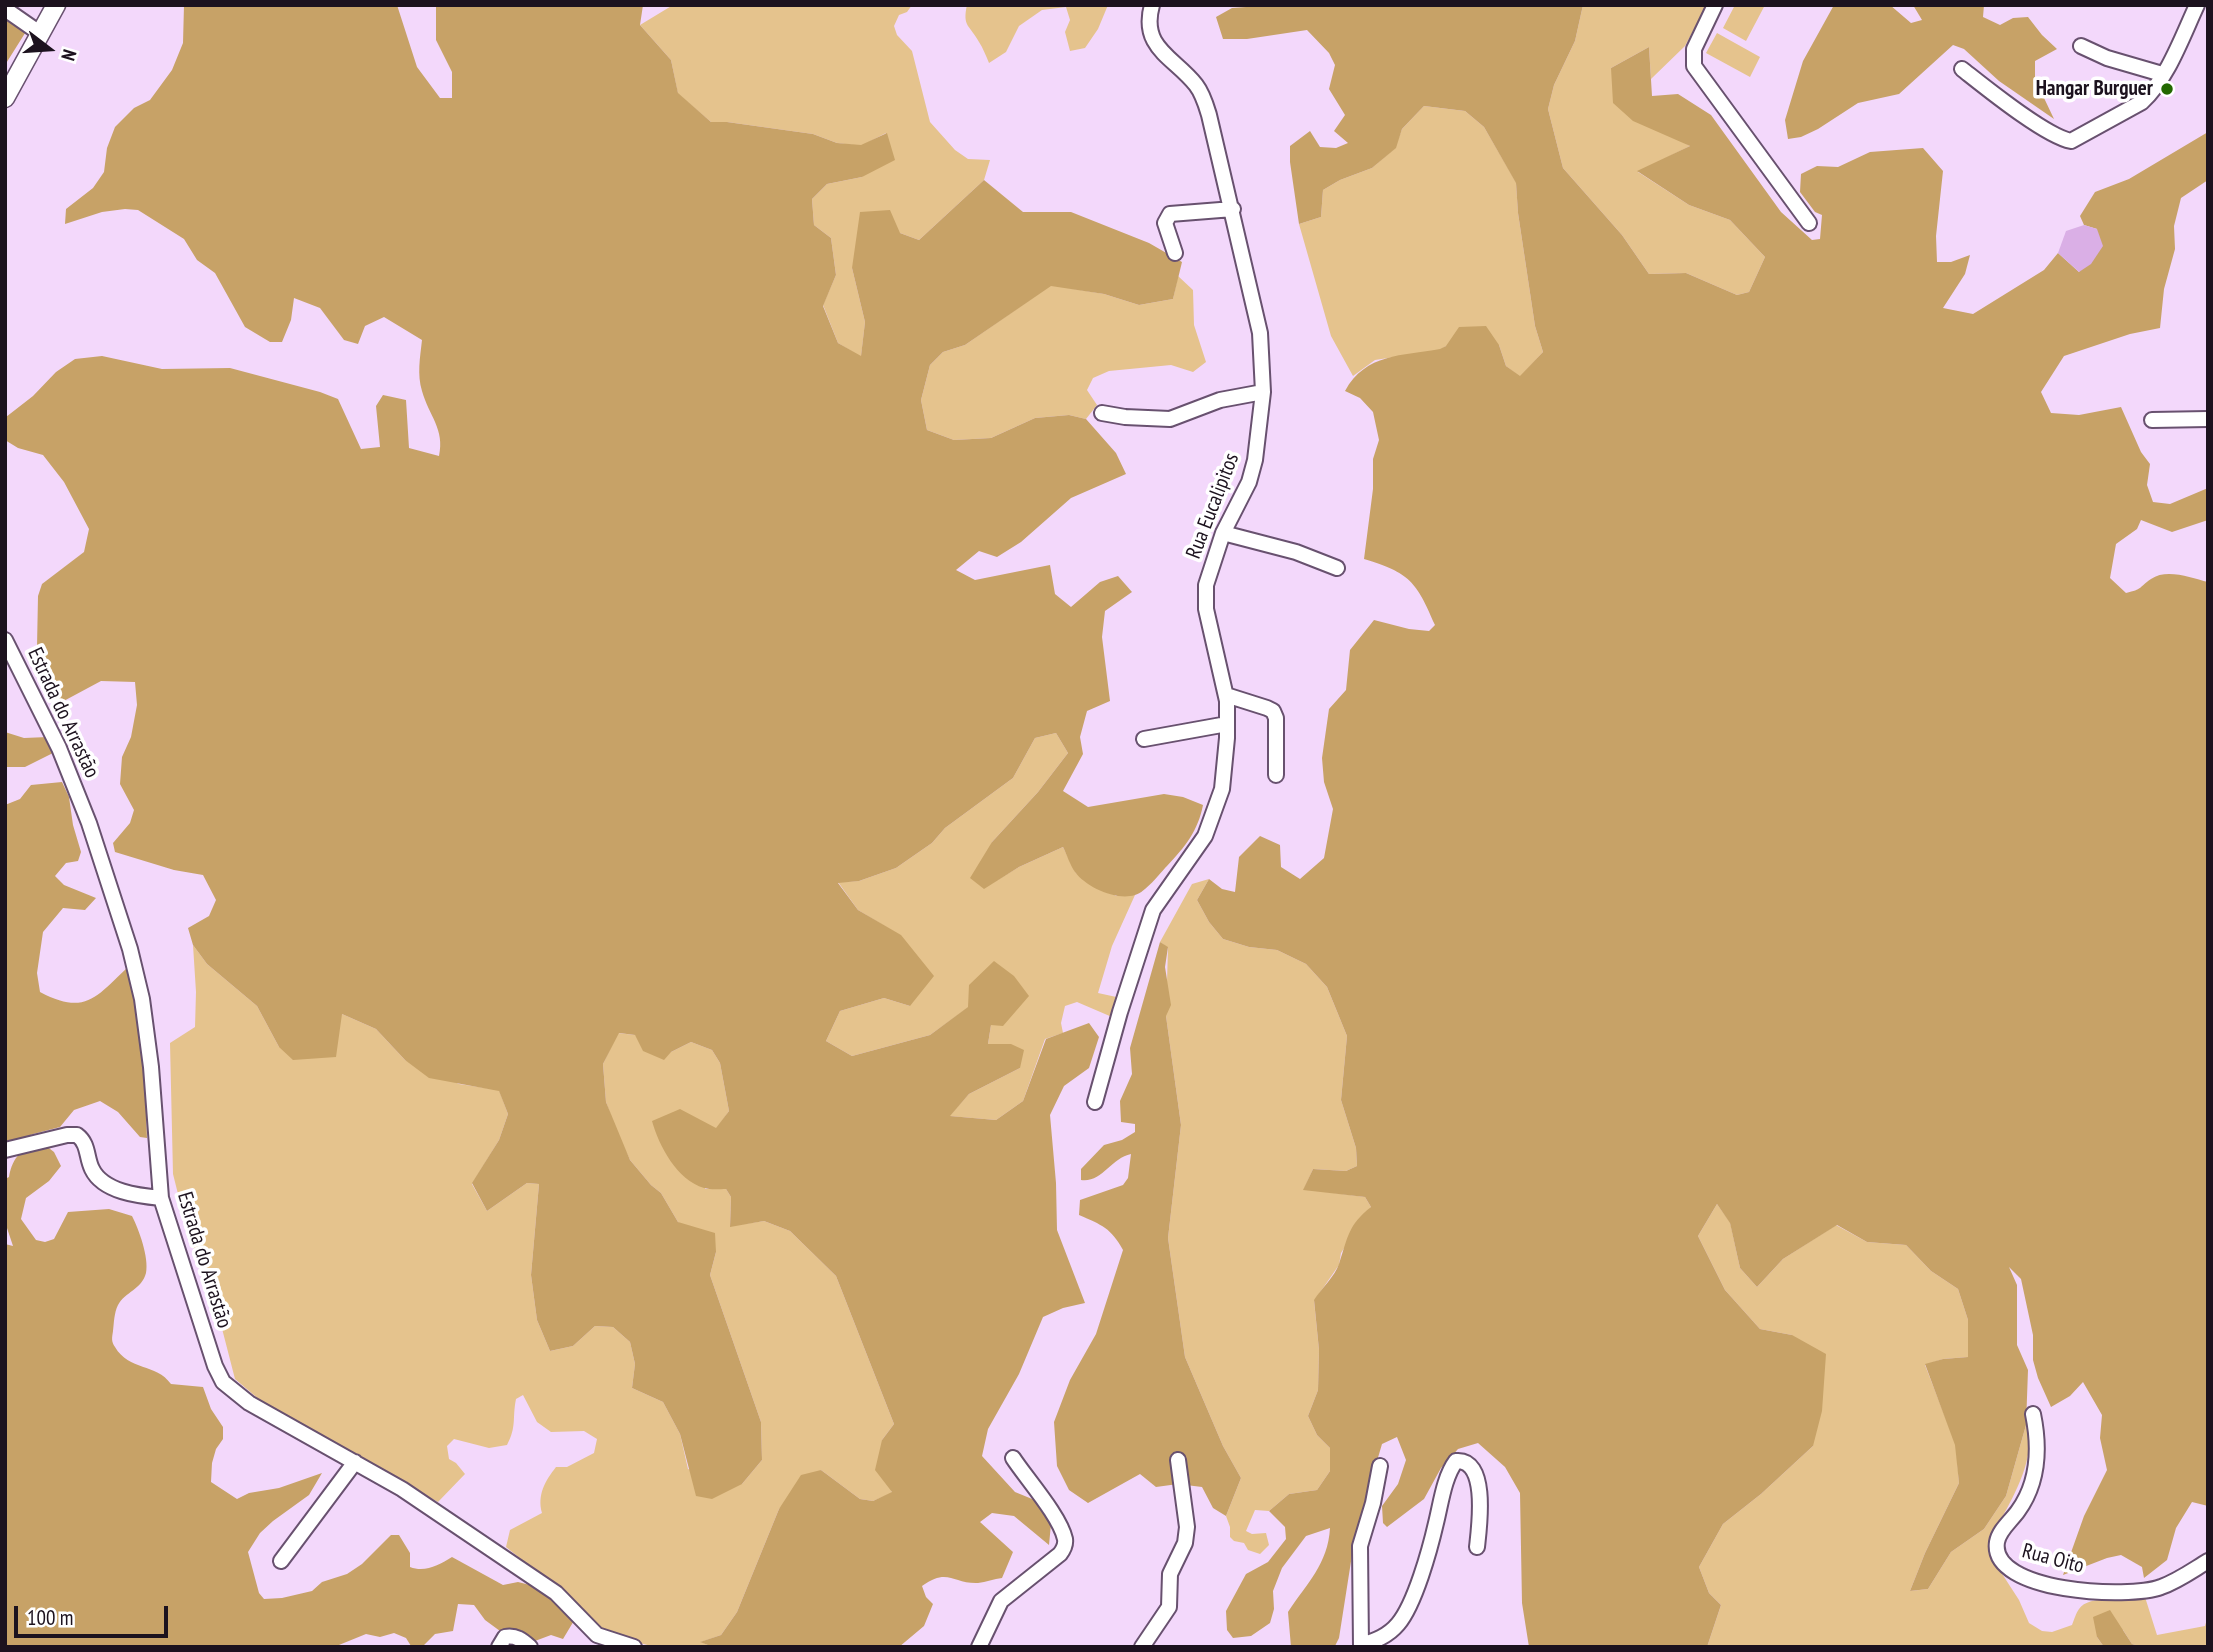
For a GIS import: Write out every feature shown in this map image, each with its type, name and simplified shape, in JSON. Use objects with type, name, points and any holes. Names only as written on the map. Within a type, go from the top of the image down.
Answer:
[{"type":"main road","points":[[5,98],[56,5]]},
{"type":"street","name":"Rua Eucalipitos","points":[[1095,1102],[1153,909],[1205,836],[1222,789],[1227,724],[1226,695],[1206,609],[1206,585],[1223,533],[1249,482],[1255,460],[1263,392],[1260,333],[1233,209],[1203,96],[1196,85],[1158,49],[1151,35],[1148,18],[1152,5]]},
{"type":"street","points":[[1715,5],[1694,49],[1694,66],[1809,223]]},
{"type":"street","points":[[1962,69],[2029,118],[2071,141],[2142,102],[2150,94],[2197,5]]},
{"type":"street","points":[[5,9],[41,34]]},
{"type":"street","points":[[2081,46],[2107,58],[2162,74]]},
{"type":"street","points":[[1175,253],[1165,223],[1170,214],[1233,209]]},
{"type":"street","points":[[1102,413],[1170,419],[1220,400],[1263,392]]},
{"type":"street","points":[[2152,420],[2208,419]]},
{"type":"street","points":[[1223,533],[1296,552],[1337,568]]},
{"type":"street","name":"Estrada do Arrastão","points":[[5,640],[59,748],[89,823],[130,949],[142,999],[151,1067],[161,1198],[215,1366],[223,1382],[249,1403],[402,1489],[556,1593],[598,1641],[634,1647]]},
{"type":"street","points":[[1226,695],[1273,711],[1276,719],[1276,775]]},
{"type":"street","points":[[1144,739],[1227,724]]},
{"type":"street","points":[[5,1150],[77,1135],[85,1143],[92,1171],[103,1182],[141,1196],[161,1198]]},
{"type":"street","name":"Rua Oito","points":[[2033,1414],[2037,1449],[2032,1487],[1997,1543],[2003,1565],[2024,1578],[2059,1587],[2113,1593],[2160,1588],[2208,1560]]},
{"type":"street","points":[[979,1647],[1001,1601],[1064,1548],[1065,1540],[1056,1520],[1013,1458]]},
{"type":"street","points":[[1143,1647],[1169,1606],[1170,1574],[1185,1543],[1187,1527],[1178,1460]]},
{"type":"street","points":[[1380,1466],[1360,1546],[1361,1646],[1387,1634],[1407,1612],[1427,1554],[1449,1475],[1456,1461],[1464,1461],[1470,1465],[1475,1474],[1482,1506],[1477,1547]]},
{"type":"street","points":[[281,1561],[355,1462]]},
{"type":"street","points":[[499,1647],[505,1637],[509,1636],[522,1639],[530,1647]]},
{"type":"shaded area","points":[[184,5],[397,5],[417,67],[440,98],[452,98],[452,72],[436,40],[436,7],[440,5],[643,5],[640,25],[671,60],[678,93],[711,122],[813,134],[837,143],[861,145],[887,133],[895,160],[862,177],[827,184],[812,199],[814,225],[831,238],[836,275],[823,306],[838,343],[861,356],[865,322],[852,268],[860,212],[890,210],[900,233],[919,240],[984,180],[1023,212],[1071,212],[1149,243],[1182,262],[1173,299],[1139,305],[1104,294],[1051,286],[965,345],[943,352],[930,365],[921,400],[927,430],[954,440],[991,438],[1035,418],[1069,415],[1086,419],[1116,453],[1126,474],[1071,498],[1021,542],[997,557],[979,551],[956,570],[975,580],[1050,565],[1055,594],[1071,607],[1100,582],[1118,576],[1132,592],[1105,611],[1102,637],[1110,701],[1087,711],[1080,737],[1083,754],[1063,791],[1088,807],[1164,794],[1183,797],[1203,805],[1198,823],[1185,845],[1144,890],[1135,895],[1119,896],[1086,883],[1075,872],[1063,847],[1019,867],[984,889],[970,878],[992,842],[1038,792],[1068,753],[1056,733],[1035,738],[1013,778],[945,828],[932,843],[896,868],[859,881],[838,883],[858,910],[901,935],[934,976],[910,1006],[884,998],[840,1011],[826,1041],[852,1056],[930,1035],[968,1007],[969,985],[994,961],[1014,976],[1029,996],[1003,1026],[991,1025],[988,1044],[1011,1044],[1024,1050],[1020,1068],[969,1094],[950,1116],[996,1120],[1023,1101],[1046,1039],[1089,1023],[1099,1037],[1089,1068],[1064,1086],[1050,1115],[1057,1230],[1085,1303],[1063,1308],[1043,1317],[1019,1374],[988,1429],[982,1456],[1015,1492],[1037,1501],[1051,1524],[1049,1545],[1014,1516],[992,1513],[980,1522],[1013,1552],[1002,1578],[969,1583],[945,1577],[931,1580],[922,1586],[926,1597],[933,1604],[924,1626],[899,1647],[713,1647],[700,1642],[721,1635],[737,1612],[779,1509],[801,1475],[821,1470],[860,1499],[873,1501],[892,1492],[875,1470],[882,1440],[894,1424],[836,1276],[790,1231],[764,1221],[730,1227],[731,1197],[726,1189],[704,1188],[685,1178],[670,1161],[659,1141],[652,1121],[680,1109],[716,1128],[729,1111],[720,1063],[712,1050],[691,1042],[671,1052],[664,1060],[643,1051],[635,1035],[619,1033],[603,1064],[606,1102],[630,1160],[661,1193],[678,1222],[715,1233],[716,1252],[710,1275],[761,1422],[762,1460],[742,1484],[712,1499],[696,1496],[680,1434],[663,1402],[632,1388],[635,1364],[630,1342],[613,1327],[595,1326],[573,1346],[550,1351],[537,1320],[531,1275],[539,1184],[527,1183],[487,1211],[472,1183],[499,1140],[508,1114],[499,1091],[429,1078],[405,1060],[376,1029],[342,1014],[336,1057],[293,1060],[279,1047],[257,1006],[207,964],[193,945],[188,928],[209,916],[216,900],[203,875],[174,870],[115,852],[113,843],[130,823],[134,810],[120,784],[122,757],[131,737],[137,705],[135,682],[101,681],[60,703],[37,647],[38,596],[42,584],[84,552],[89,529],[64,482],[43,455],[18,448],[5,440],[6,417],[33,396],[56,372],[75,359],[102,356],[162,369],[230,368],[320,392],[338,399],[361,449],[380,447],[376,406],[383,395],[406,400],[409,448],[439,456],[440,446],[438,430],[420,385],[422,340],[384,317],[365,326],[358,344],[344,340],[320,308],[294,298],[291,320],[282,342],[270,342],[245,327],[215,273],[197,260],[184,239],[138,210],[102,212],[65,224],[66,209],[93,188],[104,172],[107,148],[115,127],[134,108],[150,100],[172,70],[183,43]]},
{"type":"shaded area","points":[[673,5],[912,5],[907,12],[899,15],[894,26],[897,35],[912,51],[930,122],[955,150],[968,159],[990,160],[984,180],[919,240],[900,233],[852,268],[865,322],[861,357],[838,343],[823,305],[836,275],[831,238],[814,225],[812,199],[827,184],[862,177],[886,133],[861,146],[837,143],[813,134],[711,122],[678,94],[671,60],[640,25]]},
{"type":"shaded area","points":[[967,5],[1108,5],[1098,29],[1085,48],[1070,51],[1065,32],[1070,20],[1066,7],[1042,10],[1019,26],[1006,52],[989,63],[966,22]]},
{"type":"shaded area","points":[[1274,5],[1583,5],[1575,41],[1554,85],[1548,109],[1563,168],[1622,235],[1649,274],[1686,273],[1737,295],[1749,292],[1765,257],[1730,220],[1689,205],[1637,171],[1690,146],[1633,121],[1613,103],[1611,68],[1649,47],[1652,96],[1678,94],[1711,115],[1781,212],[1812,240],[1820,239],[1822,215],[1815,212],[1800,192],[1801,174],[1817,166],[1838,167],[1870,152],[1923,148],[1943,171],[1936,236],[1937,262],[1951,262],[1970,255],[1965,274],[1943,308],[1973,314],[2044,270],[2058,253],[2079,272],[2097,229],[2084,225],[2080,216],[2095,192],[2129,179],[2208,132],[2208,180],[2181,198],[2174,226],[2175,249],[2164,289],[2160,328],[2130,334],[2064,356],[2041,392],[2051,413],[2079,415],[2121,407],[2141,452],[2150,464],[2147,485],[2153,502],[2170,504],[2208,488],[2208,520],[2172,532],[2141,520],[2137,529],[2116,544],[2110,578],[2126,593],[2164,574],[2208,582],[2208,1506],[2192,1502],[2176,1528],[2167,1560],[2144,1578],[2142,1567],[2121,1555],[2063,1575],[2084,1516],[2107,1470],[2100,1438],[2102,1415],[2083,1382],[2070,1396],[2051,1407],[2033,1360],[2033,1335],[2021,1279],[2009,1267],[2017,1285],[2017,1345],[2028,1370],[2026,1425],[2006,1496],[1984,1529],[1951,1552],[1928,1589],[1910,1591],[1959,1483],[1955,1445],[1925,1364],[1968,1357],[1968,1320],[1958,1289],[1931,1271],[1906,1245],[1867,1242],[1837,1225],[1783,1259],[1757,1287],[1740,1268],[1730,1223],[1717,1204],[1698,1236],[1725,1290],[1760,1329],[1792,1335],[1826,1354],[1822,1411],[1813,1446],[1761,1494],[1723,1524],[1699,1567],[1709,1593],[1721,1605],[1707,1647],[1529,1647],[1522,1603],[1520,1493],[1505,1467],[1478,1443],[1458,1449],[1441,1468],[1424,1499],[1387,1527],[1383,1523],[1382,1506],[1398,1484],[1406,1460],[1397,1437],[1382,1444],[1355,1536],[1339,1638],[1335,1646],[1291,1647],[1288,1612],[1321,1563],[1330,1528],[1306,1536],[1282,1568],[1273,1591],[1274,1609],[1270,1623],[1251,1636],[1233,1638],[1227,1630],[1226,1611],[1246,1574],[1268,1562],[1286,1539],[1285,1527],[1269,1511],[1289,1494],[1317,1490],[1330,1471],[1330,1448],[1317,1435],[1308,1416],[1318,1390],[1319,1350],[1314,1300],[1337,1269],[1353,1226],[1371,1207],[1365,1197],[1303,1190],[1313,1169],[1346,1171],[1357,1166],[1356,1148],[1341,1100],[1347,1036],[1327,987],[1306,964],[1277,950],[1249,947],[1223,939],[1209,922],[1197,900],[1209,879],[1222,889],[1235,892],[1239,857],[1260,836],[1280,845],[1281,867],[1300,879],[1324,858],[1333,809],[1324,782],[1322,758],[1329,709],[1346,690],[1350,650],[1374,620],[1429,631],[1435,625],[1410,581],[1392,569],[1364,559],[1373,489],[1373,459],[1379,440],[1373,412],[1360,398],[1345,391],[1363,369],[1386,358],[1440,349],[1446,346],[1459,327],[1486,326],[1499,345],[1506,366],[1520,376],[1543,352],[1535,326],[1516,183],[1484,127],[1465,111],[1424,106],[1402,129],[1396,148],[1372,168],[1340,180],[1323,190],[1321,217],[1299,224],[1290,146],[1310,131],[1320,147],[1336,148],[1348,143],[1334,131],[1345,115],[1329,89],[1335,65],[1329,53],[1307,30],[1247,39],[1223,39],[1216,17],[1232,8]]},
{"type":"shaded area","points":[[1583,5],[1707,5],[1685,46],[1651,79],[1649,47],[1611,68],[1676,138],[1690,146],[1638,172],[1689,205],[1730,220],[1765,257],[1749,292],[1737,295],[1686,273],[1649,274],[1622,235],[1563,168],[1548,109],[1554,85],[1575,41]]},
{"type":"shaded area","points":[[1735,5],[1765,5],[1746,41],[1723,28]]},
{"type":"shaded area","points":[[1834,5],[1890,5],[1911,23],[1922,20],[1913,5],[1984,5],[1983,17],[2000,25],[2013,18],[2028,17],[2057,49],[2035,61],[2035,79],[2054,119],[1999,81],[1964,49],[1953,45],[1899,94],[1858,103],[1818,129],[1801,137],[1788,139],[1785,120],[1803,61]]},
{"type":"shaded area","points":[[5,14],[27,30],[5,65]]},
{"type":"shaded area","points":[[1717,33],[1760,57],[1750,77],[1706,53]]},
{"type":"shaded area","points":[[1424,106],[1465,111],[1484,127],[1516,182],[1535,326],[1543,352],[1520,377],[1506,366],[1499,345],[1446,346],[1440,350],[1375,360],[1353,376],[1331,336],[1299,224],[1321,217],[1323,190],[1340,180],[1372,168],[1395,148],[1402,129]]},
{"type":"shaded area","points":[[2084,225],[2097,229],[2103,246],[2091,264],[2079,272],[2058,253],[2066,231]]},
{"type":"shaded area","points":[[1178,276],[1193,290],[1194,325],[1206,362],[1193,372],[1171,365],[1109,371],[1093,378],[1087,390],[1097,405],[1086,419],[1069,415],[1035,418],[991,438],[954,440],[927,430],[921,400],[930,365],[943,352],[965,345],[1051,285],[1104,294],[1139,305],[1173,299]]},
{"type":"shaded area","points":[[5,732],[24,738],[48,737],[53,753],[25,767],[5,767]]},
{"type":"shaded area","points":[[1056,733],[1068,753],[1038,792],[992,842],[984,888],[1019,867],[1063,847],[1076,873],[1116,896],[1135,895],[1112,946],[1098,993],[1130,1000],[1112,1017],[1077,1002],[1065,1006],[1061,1023],[1063,1033],[1045,1039],[1023,1101],[996,1120],[949,1116],[969,1094],[1020,1068],[1010,1044],[988,1044],[991,1025],[969,1007],[930,1035],[852,1056],[826,1041],[840,1011],[884,998],[910,1006],[901,936],[858,910],[838,882],[859,881],[896,868],[932,843],[945,828],[1013,778],[1035,738]]},
{"type":"shaded area","points":[[62,782],[69,797],[81,852],[78,861],[66,863],[55,876],[64,885],[96,898],[85,910],[63,908],[43,932],[37,973],[40,992],[69,1002],[89,1000],[108,987],[129,966],[141,1030],[147,1138],[140,1137],[118,1112],[100,1101],[74,1110],[60,1127],[33,1134],[5,1146],[5,805],[20,799],[31,785]]},
{"type":"shaded area","points":[[1209,879],[1197,900],[1209,922],[1223,939],[1249,947],[1277,950],[1306,964],[1327,987],[1347,1036],[1341,1100],[1356,1148],[1357,1166],[1346,1171],[1313,1169],[1304,1189],[1365,1197],[1371,1207],[1341,1253],[1339,1265],[1314,1301],[1319,1350],[1318,1390],[1308,1416],[1317,1435],[1330,1448],[1330,1471],[1317,1490],[1289,1494],[1269,1511],[1255,1510],[1246,1531],[1252,1534],[1266,1533],[1269,1545],[1260,1554],[1248,1550],[1244,1543],[1234,1541],[1230,1537],[1226,1516],[1241,1478],[1223,1446],[1185,1357],[1168,1238],[1181,1125],[1166,1016],[1168,948],[1160,942],[1192,884]]},
{"type":"shaded area","points":[[1160,942],[1168,947],[1165,967],[1171,1005],[1166,1016],[1181,1125],[1168,1238],[1185,1357],[1223,1446],[1241,1478],[1226,1516],[1213,1508],[1202,1487],[1178,1484],[1156,1487],[1140,1474],[1088,1503],[1069,1490],[1057,1466],[1054,1422],[1070,1380],[1096,1334],[1123,1250],[1105,1228],[1079,1215],[1080,1200],[1123,1185],[1128,1178],[1131,1154],[1118,1160],[1095,1178],[1081,1180],[1081,1169],[1104,1145],[1122,1140],[1135,1132],[1135,1124],[1121,1122],[1120,1101],[1132,1074],[1130,1048]]},
{"type":"shaded area","points":[[193,945],[207,964],[257,1006],[279,1047],[342,1014],[376,1029],[405,1060],[459,1084],[499,1090],[508,1114],[499,1140],[472,1184],[487,1211],[527,1183],[539,1184],[531,1275],[537,1320],[550,1351],[573,1346],[595,1326],[613,1327],[630,1342],[635,1364],[632,1388],[663,1402],[680,1434],[688,1469],[742,1484],[762,1460],[761,1422],[710,1275],[716,1252],[678,1222],[661,1193],[630,1160],[606,1102],[603,1064],[618,1033],[635,1035],[671,1052],[691,1042],[712,1050],[720,1063],[729,1111],[717,1128],[705,1189],[726,1189],[731,1197],[730,1226],[764,1221],[790,1231],[836,1276],[894,1424],[882,1440],[892,1493],[873,1501],[860,1499],[821,1470],[779,1509],[737,1612],[721,1635],[701,1642],[713,1647],[655,1647],[609,1635],[568,1597],[506,1547],[510,1530],[542,1513],[543,1489],[556,1467],[567,1467],[594,1453],[597,1439],[584,1431],[551,1432],[537,1422],[523,1395],[516,1399],[513,1427],[507,1445],[489,1448],[454,1439],[447,1446],[449,1459],[465,1474],[438,1502],[281,1418],[235,1379],[218,1313],[187,1230],[173,1174],[170,1043],[195,1027]]},
{"type":"shaded area","points":[[41,1142],[54,1152],[61,1166],[49,1181],[26,1198],[21,1219],[36,1240],[45,1242],[54,1239],[68,1212],[109,1209],[132,1216],[145,1252],[147,1267],[141,1283],[118,1305],[114,1318],[113,1343],[128,1360],[158,1373],[171,1384],[203,1387],[211,1409],[223,1427],[223,1439],[216,1449],[212,1463],[211,1482],[237,1499],[249,1493],[279,1488],[322,1473],[309,1495],[260,1533],[248,1552],[259,1593],[264,1599],[312,1591],[322,1582],[347,1574],[362,1564],[391,1535],[399,1535],[410,1553],[410,1567],[426,1569],[452,1557],[503,1585],[518,1582],[534,1586],[575,1619],[563,1639],[551,1635],[535,1641],[521,1630],[500,1631],[485,1620],[474,1605],[458,1604],[453,1631],[435,1634],[422,1647],[411,1646],[406,1638],[394,1633],[380,1637],[366,1634],[334,1647],[5,1647],[5,1244],[13,1246],[5,1222],[5,1179],[9,1177],[19,1154]]},
{"type":"shaded area","points":[[1717,1204],[1730,1222],[1740,1268],[1757,1287],[1783,1259],[1836,1225],[1867,1242],[1906,1245],[1931,1271],[1958,1289],[1968,1320],[1968,1357],[1943,1359],[1925,1365],[1956,1445],[1959,1483],[1910,1591],[1928,1589],[1951,1552],[1984,1529],[2006,1496],[2026,1425],[2029,1439],[2024,1471],[1988,1545],[2029,1623],[2042,1631],[2052,1632],[2072,1625],[2079,1609],[2091,1601],[2145,1597],[2157,1635],[2205,1626],[2208,1615],[2208,1647],[2143,1647],[2132,1644],[2123,1630],[2097,1637],[2104,1647],[1707,1647],[1721,1605],[1709,1593],[1699,1567],[1723,1524],[1761,1494],[1813,1446],[1792,1335],[1760,1329],[1725,1290],[1698,1236]]},
{"type":"shaded area","points":[[2110,1610],[2132,1644],[2143,1647],[2104,1647],[2097,1637],[2093,1617]]},
{"type":"place","name":"Hangar Burguer","points":[[2167,89]]}]
